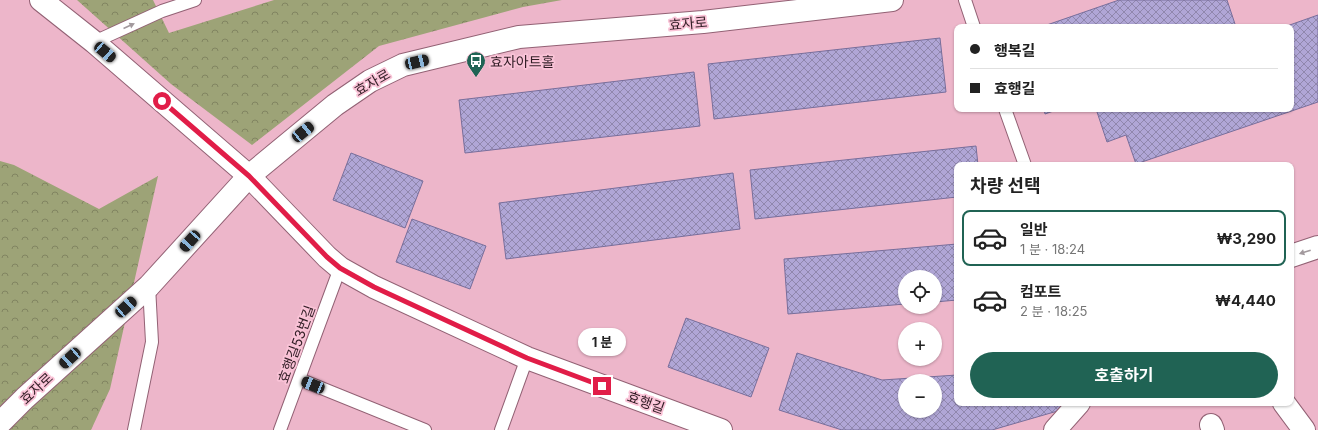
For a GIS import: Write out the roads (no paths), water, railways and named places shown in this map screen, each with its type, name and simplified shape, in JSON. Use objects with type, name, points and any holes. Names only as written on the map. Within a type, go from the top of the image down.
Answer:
[{"type":"street","name":"효행길","points":[[41,0],[94,42],[249,176],[327,257],[340,268],[374,287],[527,358],[721,430]]},
{"type":"street","name":"효자로","points":[[0,423],[25,398],[149,286],[249,176],[336,105],[370,81],[403,65],[519,37],[703,22],[812,5],[892,0]]},
{"type":"street","points":[[1294,255],[1318,247]]},
{"type":"street","points":[[1055,430],[1076,406]]},
{"type":"street","points":[[1286,406],[1304,430]]},
{"type":"lane","points":[[94,42],[162,11],[195,0]]},
{"type":"lane","points":[[964,0],[973,24]]},
{"type":"lane","points":[[1006,112],[1024,162]]},
{"type":"lane","name":"효행길53번길","points":[[280,430],[340,268]]},
{"type":"lane","points":[[134,430],[152,342],[149,286]]},
{"type":"lane","points":[[501,430],[527,358]]},
{"type":"lane","points":[[299,379],[425,430]]},
{"type":"place","name":"효자아트홀","points":[[476,78]]}]
